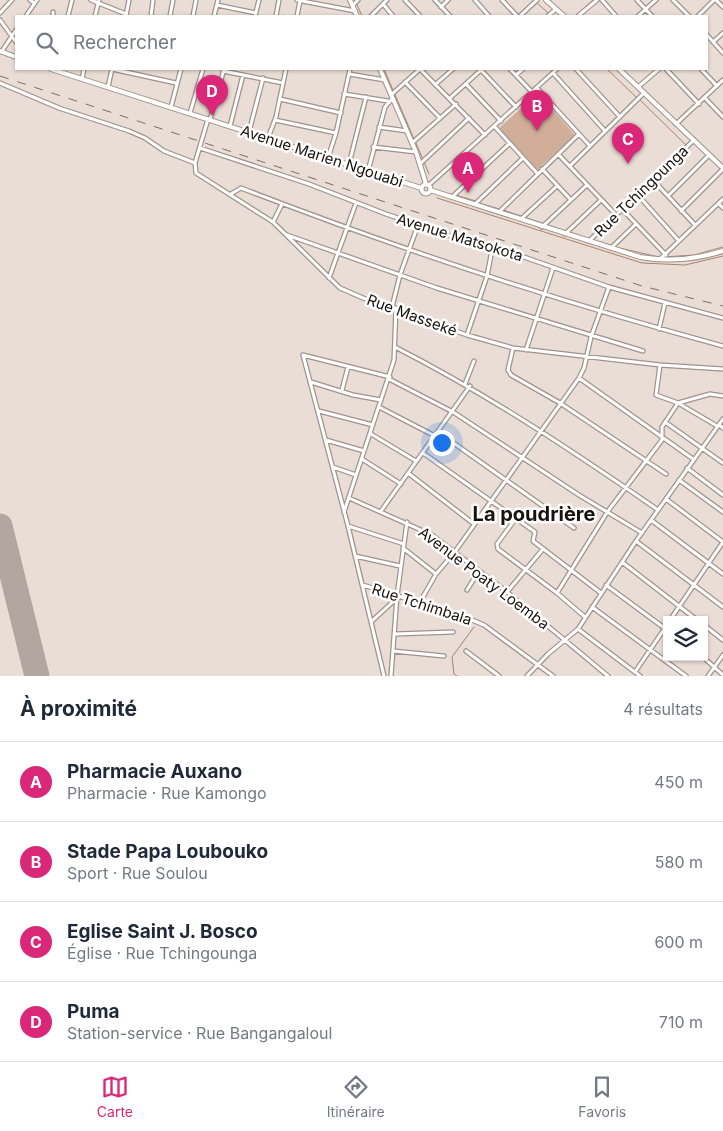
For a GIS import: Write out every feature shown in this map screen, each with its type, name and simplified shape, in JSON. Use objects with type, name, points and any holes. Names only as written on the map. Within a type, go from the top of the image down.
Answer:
[{"type":"street","points":[[0,13],[12,0]]},
{"type":"street","points":[[27,15],[36,2],[30,0]]},
{"type":"street","points":[[68,15],[72,0]]},
{"type":"street","points":[[91,0],[126,15],[129,0]]},
{"type":"street","points":[[151,15],[153,0]]},
{"type":"street","points":[[170,15],[173,0]]},
{"type":"street","points":[[193,15],[195,0]]},
{"type":"street","points":[[214,15],[218,0]]},
{"type":"street","points":[[217,5],[256,14],[259,0]]},
{"type":"street","points":[[276,15],[279,0]]},
{"type":"street","points":[[350,0],[357,15]]},
{"type":"street","points":[[352,5],[358,0]]},
{"type":"street","points":[[372,15],[387,0]]},
{"type":"street","points":[[405,0],[419,15]]},
{"type":"street","points":[[435,0],[449,15]]},
{"type":"street","points":[[441,7],[448,0]]},
{"type":"street","points":[[475,0],[489,15]]},
{"type":"street","points":[[502,0],[518,15]]},
{"type":"street","points":[[520,15],[537,0]]},
{"type":"street","points":[[546,0],[563,15]]},
{"type":"street","points":[[586,0],[592,5]]},
{"type":"street","points":[[579,15],[597,0]]},
{"type":"street","points":[[602,0],[615,15]]},
{"type":"street","points":[[637,0],[651,15]]},
{"type":"street","points":[[639,15],[656,0]]},
{"type":"street","points":[[673,0],[688,15]]},
{"type":"street","points":[[699,15],[713,0],[723,8]]},
{"type":"street","points":[[298,15],[298,1],[355,11]]},
{"type":"street","points":[[95,15],[98,2]]},
{"type":"street","points":[[382,4],[393,15]]},
{"type":"street","points":[[549,15],[556,9]]},
{"type":"street","points":[[0,20],[15,40]]},
{"type":"street","points":[[15,32],[1,51],[15,57]]},
{"type":"street","points":[[713,42],[723,33]]},
{"type":"street","points":[[708,37],[723,53]]},
{"type":"street","name":"Avenue Marien Ngouabi","points":[[58,70],[421,188],[425,193],[428,186]]},
{"type":"street","points":[[82,79],[84,70]]},
{"type":"street","points":[[108,87],[112,70]]},
{"type":"street","points":[[117,70],[176,82]]},
{"type":"street","points":[[171,107],[181,70]]},
{"type":"street","points":[[190,113],[203,70]]},
{"type":"street","points":[[0,83],[58,108],[130,131],[164,151],[195,163],[224,70],[283,83]]},
{"type":"street","points":[[268,138],[275,120],[286,70]]},
{"type":"street","points":[[328,158],[341,113],[350,70]]},
{"type":"street","points":[[381,70],[416,152],[428,186],[475,205],[640,257],[659,260],[690,260],[723,252]]},
{"type":"street","points":[[368,171],[379,127],[388,101],[418,70],[436,84],[485,135]]},
{"type":"street","points":[[436,84],[452,70]]},
{"type":"street","points":[[450,98],[481,70]]},
{"type":"street","points":[[483,70],[516,107]]},
{"type":"street","points":[[511,70],[532,92]]},
{"type":"street","points":[[516,75],[522,70]]},
{"type":"street","points":[[421,188],[428,186],[556,70]]},
{"type":"street","points":[[577,70],[620,117]]},
{"type":"street","points":[[620,70],[723,168],[681,211]]},
{"type":"street","points":[[638,87],[658,70]]},
{"type":"street","points":[[667,70],[699,104]]},
{"type":"street","points":[[702,70],[717,86]]},
{"type":"street","points":[[552,73],[605,131]]},
{"type":"street","points":[[349,74],[386,80]]},
{"type":"street","points":[[230,126],[243,75]]},
{"type":"street","points":[[249,132],[263,78]]},
{"type":"street","points":[[676,124],[723,80]]},
{"type":"street","points":[[405,82],[440,118]]},
{"type":"street","points":[[466,84],[501,121]]},
{"type":"street","points":[[537,88],[590,146]]},
{"type":"street","points":[[570,166],[644,93]]},
{"type":"street","points":[[344,94],[388,101]]},
{"type":"street","points":[[349,164],[366,97]]},
{"type":"street","points":[[705,98],[723,117]]},
{"type":"street","points":[[280,99],[341,113]]},
{"type":"street","points":[[412,143],[456,104]]},
{"type":"street","points":[[420,164],[469,118]]},
{"type":"street","points":[[275,120],[336,133]]},
{"type":"street","points":[[379,127],[407,131]]},
{"type":"street","points":[[495,127],[537,173]]},
{"type":"street","points":[[499,212],[579,134]]},
{"type":"street","name":"Rue Tchingounga","points":[[588,241],[694,140]]},
{"type":"street","points":[[452,197],[510,143]]},
{"type":"street","points":[[374,147],[416,152]]},
{"type":"street","name":"Avenue Matsokota","points":[[200,148],[309,184],[356,203],[492,250],[524,257],[609,287],[723,318]]},
{"type":"street","points":[[558,154],[616,214]]},
{"type":"street","points":[[668,196],[709,155]]},
{"type":"street","points":[[475,205],[523,158]]},
{"type":"street","name":"Rue Masseké","points":[[195,163],[195,170],[199,176],[231,194],[273,222],[342,289],[467,335],[513,348],[586,358],[723,369]]},
{"type":"street","points":[[542,169],[571,200]]},
{"type":"street","points":[[653,180],[695,226]]},
{"type":"street","points":[[542,226],[588,185]]},
{"type":"street","points":[[521,219],[557,186]]},
{"type":"street","points":[[231,194],[241,188],[409,250],[487,276],[600,312],[723,346]]},
{"type":"street","points":[[637,194],[679,241]]},
{"type":"street","points":[[659,260],[723,199]]},
{"type":"street","points":[[565,234],[601,200]]},
{"type":"street","points":[[329,278],[356,203]]},
{"type":"street","points":[[273,222],[282,204]]},
{"type":"street","points":[[719,204],[723,208]]},
{"type":"street","points":[[622,209],[666,255]]},
{"type":"street","points":[[611,248],[636,224]]},
{"type":"street","points":[[344,512],[389,378],[395,347],[394,308],[400,276],[418,225]]},
{"type":"street","points":[[285,235],[400,276],[643,352]]},
{"type":"street","points":[[467,335],[487,276],[492,250]]},
{"type":"street","points":[[526,350],[553,268]]},
{"type":"street","points":[[420,602],[436,574],[454,553],[523,458],[540,430],[579,378],[609,287]]},
{"type":"street","points":[[659,329],[665,303]]},
{"type":"street","points":[[395,347],[470,386],[540,430],[658,510]]},
{"type":"street","points":[[513,348],[509,373],[560,403],[666,474]]},
{"type":"street","points":[[384,676],[363,585],[303,355],[389,378],[453,412],[579,495],[642,533]]},
{"type":"street","points":[[465,384],[474,361]]},
{"type":"street","points":[[660,365],[656,395],[678,403],[723,428]]},
{"type":"street","points":[[342,390],[348,367]]},
{"type":"street","points":[[579,378],[693,459]]},
{"type":"street","points":[[310,382],[342,390],[353,395],[381,400]]},
{"type":"street","points":[[381,511],[470,386]]},
{"type":"street","points":[[557,593],[608,511],[663,436],[662,430],[665,422],[678,403],[710,394],[723,396]]},
{"type":"street","points":[[379,407],[435,436]]},
{"type":"street","points":[[318,411],[373,425]]},
{"type":"street","points":[[527,676],[578,629],[636,541],[701,447],[723,419]]},
{"type":"street","points":[[665,422],[723,463]]},
{"type":"street","points":[[438,432],[574,528]]},
{"type":"street","points":[[371,434],[416,461]]},
{"type":"street","points":[[326,440],[364,451]]},
{"type":"street","points":[[423,453],[535,533],[532,540],[570,572],[601,594]]},
{"type":"street","points":[[362,458],[401,484]]},
{"type":"street","points":[[332,467],[356,475]]},
{"type":"street","points":[[687,468],[723,495]]},
{"type":"street","points":[[408,473],[474,524]]},
{"type":"street","points":[[679,480],[723,512]]},
{"type":"street","name":"Avenue Poaty Loemba","points":[[349,498],[407,522],[428,533],[507,592],[608,676]]},
{"type":"street","points":[[666,499],[723,542],[673,616]]},
{"type":"street","points":[[516,518],[497,547],[557,593],[585,618]]},
{"type":"street","points":[[651,520],[723,574]]},
{"type":"street","points":[[392,676],[400,566],[407,522]]},
{"type":"street","points":[[348,526],[403,546],[436,574]]},
{"type":"street","points":[[636,541],[723,606]]},
{"type":"street","points":[[507,592],[543,549]]},
{"type":"street","points":[[355,556],[400,566]]},
{"type":"street","points":[[622,562],[692,616]]},
{"type":"street","points":[[467,590],[479,571]]},
{"type":"street","name":"Rue Tchimbala","points":[[363,585],[397,597],[420,602],[484,625],[553,676]]},
{"type":"street","points":[[606,585],[663,625]]},
{"type":"street","points":[[372,621],[397,597]]},
{"type":"street","points":[[592,606],[686,676]]},
{"type":"street","points":[[578,629],[640,676]]},
{"type":"street","points":[[708,629],[723,640]]},
{"type":"street","points":[[395,634],[453,632]]},
{"type":"street","points":[[635,672],[663,632]]},
{"type":"street","points":[[394,651],[444,656]]},
{"type":"street","points":[[466,651],[500,676]]},
{"type":"street","points":[[708,676],[723,655]]},
{"type":"street","points":[[708,661],[723,675]]},
{"type":"shaded area","points":[[538,93],[575,135],[537,170],[499,128]]},
{"type":"waterway","points":[[355,0],[362,15]]},
{"type":"waterway","points":[[534,0],[548,13]]},
{"type":"waterway","points":[[580,12],[593,0]]},
{"type":"waterway","points":[[384,70],[414,139]]},
{"type":"waterway","points":[[608,70],[637,98]]},
{"type":"waterway","points":[[640,100],[687,146]]},
{"type":"waterway","points":[[416,143],[429,174]]},
{"type":"waterway","points":[[452,194],[476,201]]},
{"type":"waterway","points":[[437,198],[642,263],[685,265],[723,256]]},
{"type":"waterway","points":[[479,203],[499,209]]},
{"type":"waterway","points":[[503,210],[566,231]]},
{"type":"waterway","points":[[570,232],[590,239]]},
{"type":"waterway","points":[[593,240],[611,245]]},
{"type":"waterway","points":[[615,247],[659,257]]},
{"type":"waterway","points":[[663,257],[694,255],[723,247]]},
{"type":"waterway","points":[[457,676],[454,674],[452,657],[474,627]]},
{"type":"runway","points":[[0,526],[37,676]]},
{"type":"railway","points":[[0,76],[642,286],[723,306]]},
{"type":"place","name":"Puma","points":[[212,116]]},
{"type":"place","name":"Stade Papa Loubouko","points":[[537,131]]},
{"type":"place","name":"Eglise Saint J. Bosco","points":[[628,164]]},
{"type":"place","name":"Pharmacie Auxano","points":[[468,193]]},
{"type":"district","name":"La poudrière","points":[[534,514]]}]
